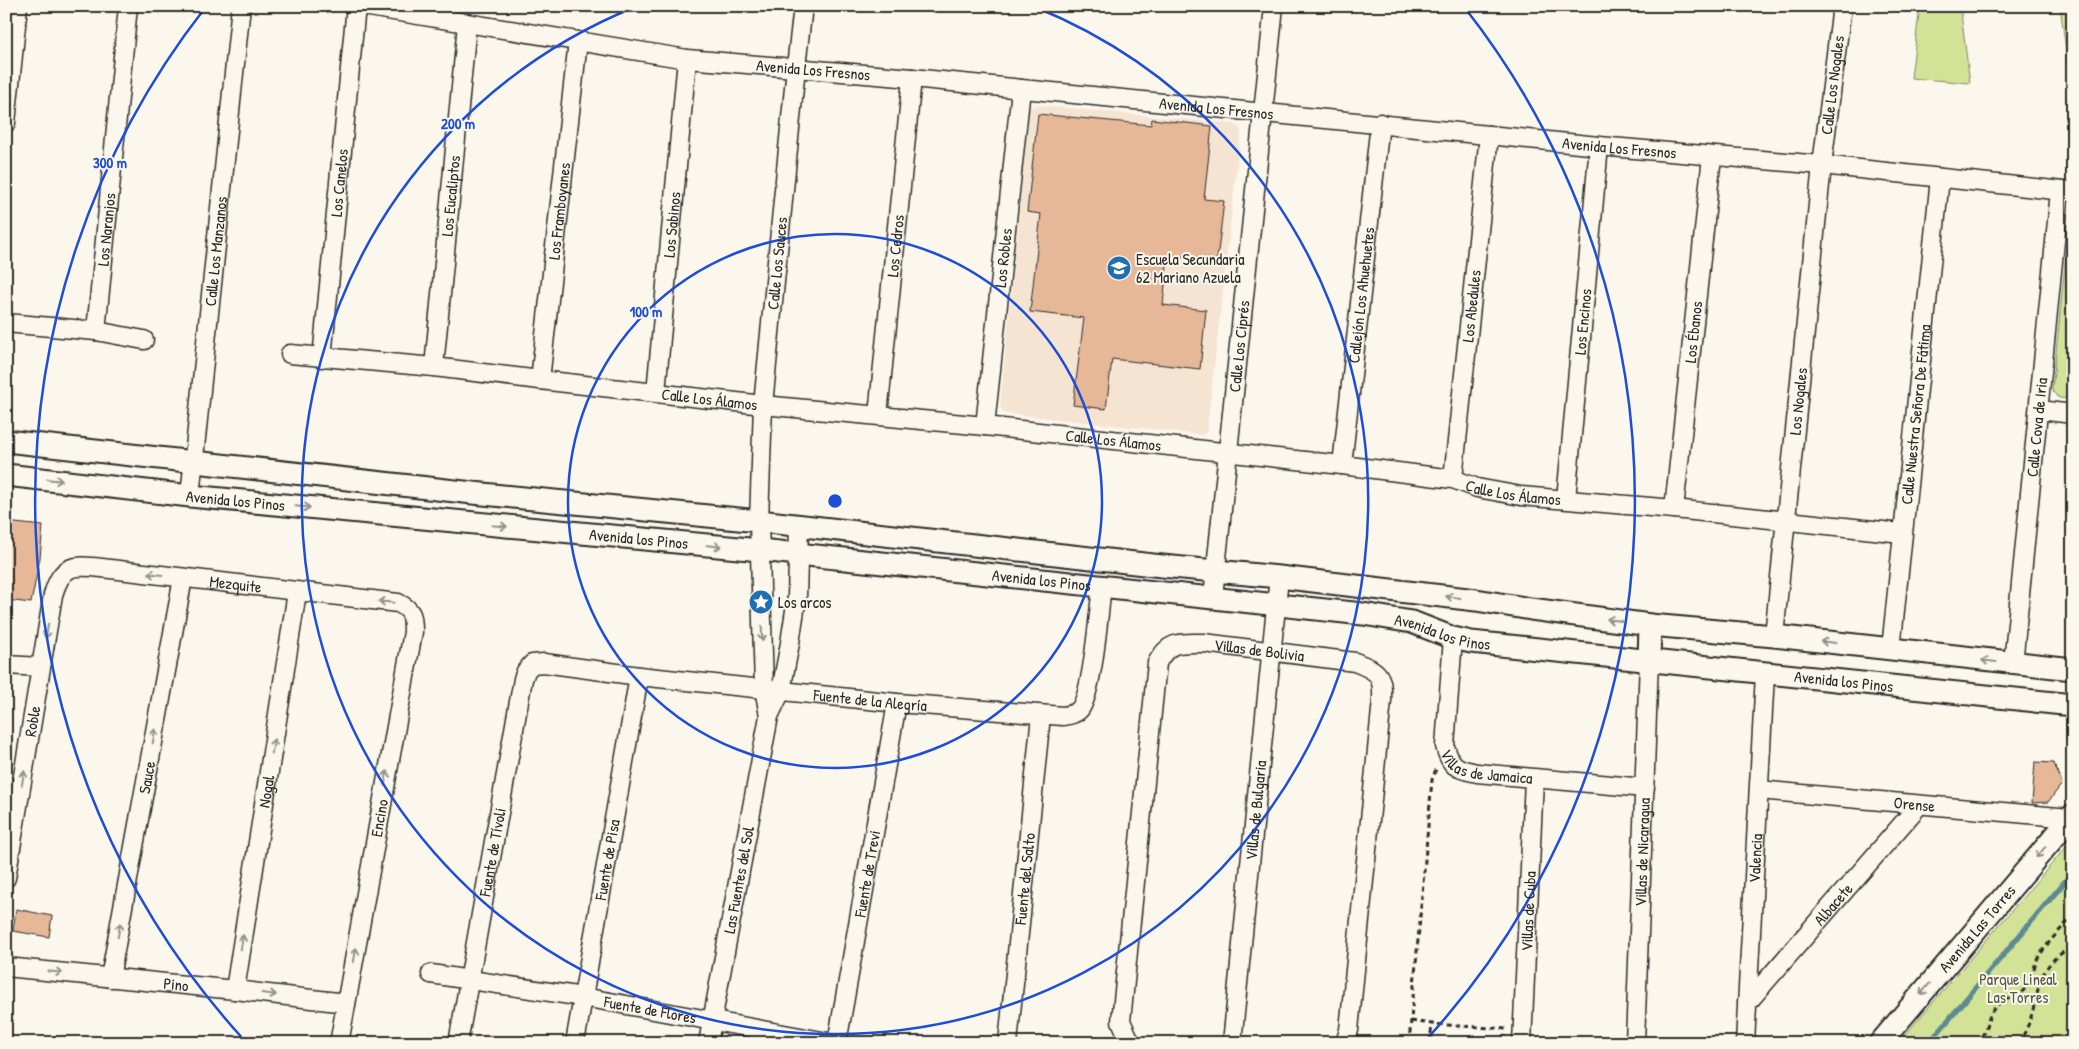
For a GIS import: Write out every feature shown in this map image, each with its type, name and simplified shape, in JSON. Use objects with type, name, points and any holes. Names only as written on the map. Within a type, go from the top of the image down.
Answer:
[{"type":"street","points":[[6,123],[18,6]]},
{"type":"street","name":"Los Naranjos","points":[[96,332],[128,6]]},
{"type":"street","name":"Calle Los Manzanos","points":[[190,496],[241,6]]},
{"type":"street","name":"Los Canelos","points":[[322,358],[356,6]]},
{"type":"street","name":"Avenida Los Fresnos","points":[[363,6],[687,59],[796,67],[1380,123],[2066,192]]},
{"type":"street","name":"Calle Los Sauces","points":[[760,550],[759,521],[763,405],[796,67],[804,6]]},
{"type":"street","name":"Calle Los Ciprés","points":[[1213,597],[1214,571],[1274,6]]},
{"type":"street","name":"Calle Los Nogales","points":[[1822,166],[1842,6]]},
{"type":"street","name":"Los Eucaliptos","points":[[434,366],[466,24]]},
{"type":"street","name":"Los Framboyanes","points":[[540,380],[578,41]]},
{"type":"street","name":"Los Sabinos","points":[[656,392],[687,59]]},
{"type":"street","name":"Los Cedros","points":[[878,415],[912,78]]},
{"type":"street","name":"Los Robles","points":[[985,426],[1021,89]]},
{"type":"street","name":"Callejón Los Ahuehuetes","points":[[1342,465],[1380,123]]},
{"type":"street","name":"Los Abedules","points":[[1453,479],[1489,135]]},
{"type":"street","name":"Los Encinos","points":[[1566,499],[1600,146]]},
{"type":"street","name":"Los Ébanos","points":[[1674,509],[1712,156]]},
{"type":"street","name":"Los Nogales","points":[[1774,636],[1822,166]]},
{"type":"street","name":"Calle Nuestra Señora De Fátima","points":[[1890,649],[1940,178]]},
{"type":"street","name":"Calle Cova de Iria","points":[[2013,664],[2038,410],[2066,192]]},
{"type":"street","points":[[6,323],[96,332],[144,340]]},
{"type":"street","name":"Calle Los Álamos","points":[[290,354],[434,366],[763,405],[878,415],[1228,452],[1453,479],[1477,488],[1521,496],[1674,509],[1902,533]]},
{"type":"street","points":[[2038,410],[2073,414]]},
{"type":"street","name":"Avenida los Pinos","points":[[6,441],[1279,577],[1476,600],[1650,625],[1774,636],[2013,664],[2073,669]]},
{"type":"street","name":"Avenida los Pinos","points":[[6,475],[190,496],[760,550],[1277,604],[1412,622],[1454,638],[1471,642],[2073,706]]},
{"type":"street","points":[[469,522],[473,492]]},
{"type":"street","name":"Las Fuentes del Sol","points":[[708,1043],[769,716],[772,689],[797,597],[799,525]]},
{"type":"street","name":"Las Fuentes del Sol","points":[[760,550],[772,689]]},
{"type":"street","name":"Mezquite","points":[[52,595],[60,575],[68,569],[77,566],[398,603],[410,610],[413,616],[413,632]]},
{"type":"street","name":"Villas de Bulgaria","points":[[1232,1043],[1279,577]]},
{"type":"street","name":"Sauce","points":[[110,978],[183,578]]},
{"type":"street","name":"Fuente de la Alegría","points":[[532,664],[544,663],[639,676],[897,703],[1041,715],[1070,715],[1078,711],[1084,704],[1089,683],[1102,585]]},
{"type":"street","name":"Nogal","points":[[235,990],[297,592]]},
{"type":"street","name":"Roble","points":[[6,878],[52,595]]},
{"type":"street","points":[[1649,660],[1650,625]]},
{"type":"street","name":"Encino","points":[[340,1038],[413,632]]},
{"type":"street","name":"Villas de Jamaica","points":[[1454,638],[1444,746],[1448,759],[1454,766],[1464,771],[1645,788]]},
{"type":"street","name":"Villas de Bolivia","points":[[1131,1043],[1121,1021],[1157,663],[1163,652],[1171,646],[1180,643],[1204,643],[1355,662],[1373,669],[1380,676],[1383,685],[1349,1030],[1346,1043]]},
{"type":"street","name":"Villas de Nicaragua","points":[[1636,1043],[1649,660]]},
{"type":"street","name":"Fuente de Tívoli","points":[[458,1043],[523,679],[526,671],[532,664]]},
{"type":"street","points":[[6,665],[41,667]]},
{"type":"street","name":"Valencia","points":[[1745,1043],[1765,674]]},
{"type":"street","name":"Fuente de Pisa","points":[[575,1043],[639,676]]},
{"type":"street","name":"Fuente de Trevi","points":[[837,1043],[897,703]]},
{"type":"street","name":"Fuente del Salto","points":[[1008,1043],[1041,715]]},
{"type":"street","name":"Villas de Cuba","points":[[1522,1036],[1534,779]]},
{"type":"street","name":"Orense","points":[[1758,790],[2071,817]]},
{"type":"street","name":"Albacete","points":[[1747,1003],[1919,805]]},
{"type":"street","name":"Avenida Las Torres","points":[[1880,1043],[2071,817]]},
{"type":"street","name":"Pino","points":[[6,967],[346,1003]]},
{"type":"street","name":"Fuente de Flores","points":[[431,974],[583,998],[833,1043]]},
{"type":"path","points":[[1409,1043],[1432,780],[1438,766],[1448,759]]},
{"type":"path","points":[[1975,1043],[1984,1035],[1990,1015],[1997,1006],[2005,999],[2021,992],[2028,986],[2034,966],[2043,951],[2073,916]]},
{"type":"path","points":[[2018,1043],[2029,1025],[2040,980],[2047,965],[2053,958],[2073,947]]},
{"type":"path","points":[[1411,1021],[1522,1036]]},
{"type":"path","points":[[1430,1043],[1432,1024]]},
{"type":"path","points":[[1431,1037],[1436,1043]]},
{"type":"shaded area","name":"Escuela Secundaria 62 Mariano Azuela","points":[[1034,105],[1235,124],[1241,130],[1207,430],[1203,435],[1004,413],[1000,407],[1029,110]]},
{"type":"green space","points":[[1920,6],[1960,6],[1970,83],[1911,78]]},
{"type":"green space","points":[[2060,6],[2073,6],[2073,102]]},
{"type":"green space","points":[[2073,205],[2073,399],[2059,398],[2052,391],[2071,207]]},
{"type":"green space","name":"Parque Lineal Las Torres","points":[[2073,839],[2073,1043],[1898,1043]]},
{"type":"building","name":"Escuela Secundaria 62 Mariano Azuela","points":[[1038,114],[1151,125],[1152,119],[1212,126],[1204,199],[1224,201],[1217,260],[1168,255],[1163,305],[1206,310],[1200,369],[1112,359],[1106,409],[1073,405],[1084,318],[1030,312],[1041,214],[1027,212]]},
{"type":"building","points":[[6,522],[43,526],[40,558],[31,603],[6,600]]},
{"type":"building","points":[[2035,762],[2054,763],[2062,784],[2048,802],[2032,803]]},
{"type":"building","points":[[16,909],[52,916],[49,937],[13,931]]},
{"type":"waterway","points":[[1929,1043],[2073,872]]},
{"type":"place","name":"Escuela Secundaria 62 Mariano Azuela","points":[[1119,268]]},
{"type":"place","name":"Los arcos","points":[[761,602]]}]
